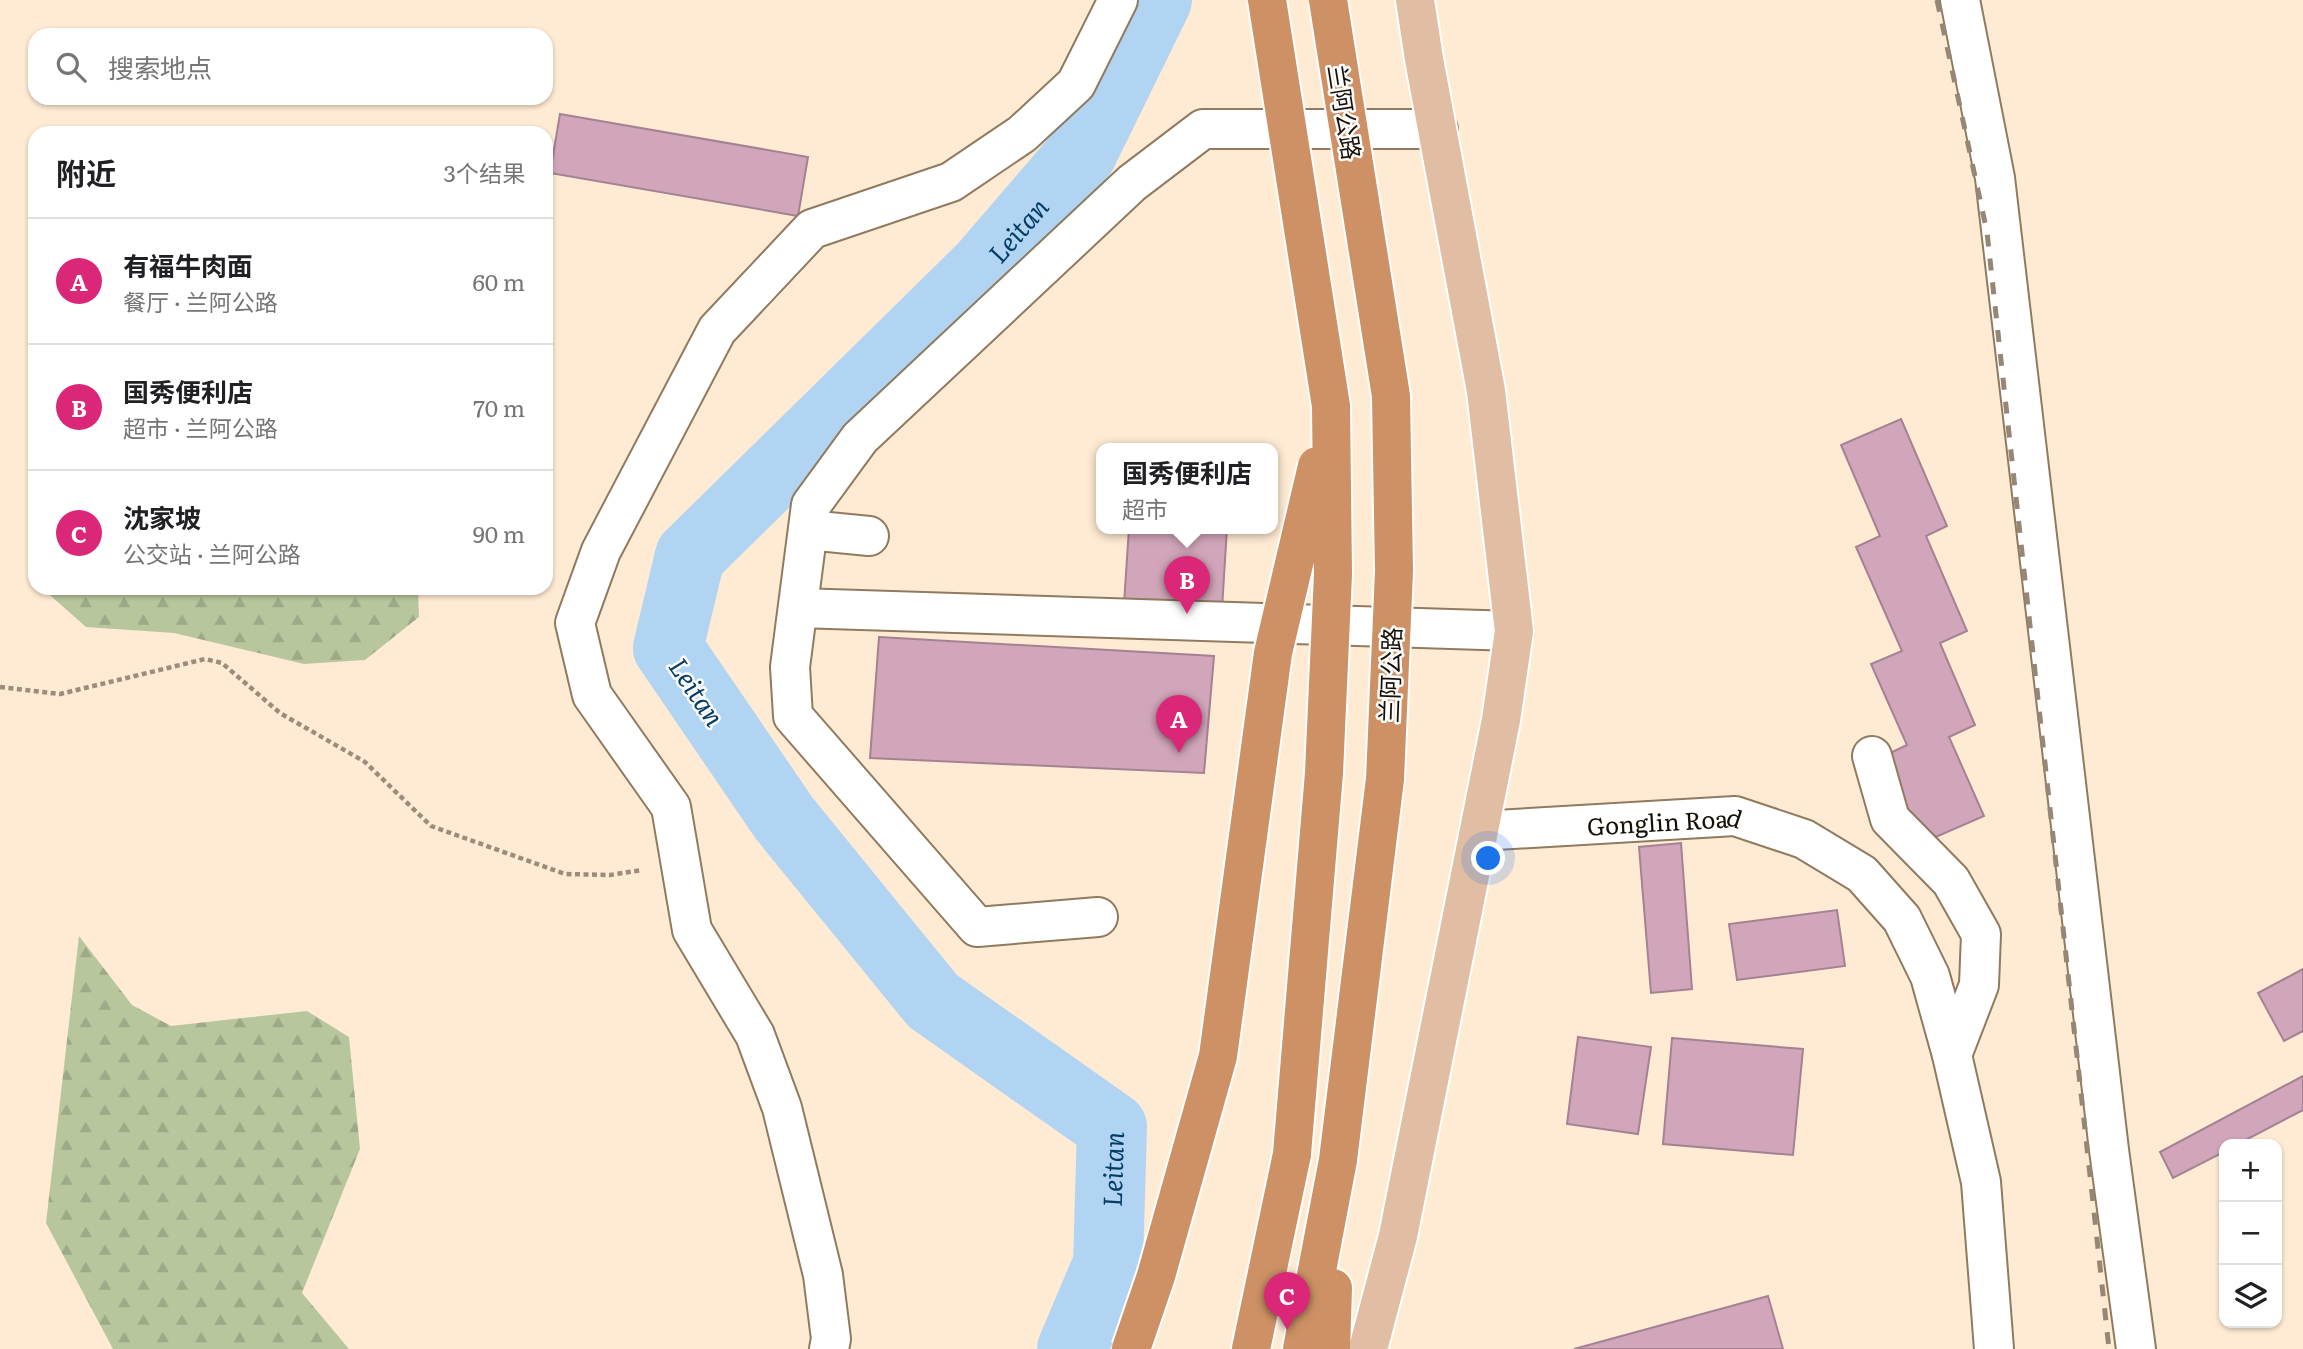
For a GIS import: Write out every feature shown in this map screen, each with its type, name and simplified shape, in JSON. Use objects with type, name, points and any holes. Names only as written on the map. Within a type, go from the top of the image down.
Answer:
[{"type":"highway","points":[[1251,1349],[1292,1154],[1324,773],[1333,574],[1331,406],[1267,0]]},
{"type":"highway","name":"兰阿公路","points":[[1302,1349],[1338,1160],[1385,779],[1394,571],[1391,396],[1328,0]]},
{"type":"highway","points":[[1131,1349],[1156,1276],[1218,1056],[1273,653],[1331,406]]},
{"type":"highway","points":[[1331,1349],[1338,1160]]},
{"type":"main road","points":[[1368,1349],[1398,1236],[1501,720],[1514,631],[1486,391],[1415,0]]},
{"type":"street","points":[[829,1349],[831,1339],[823,1275],[782,1108],[755,1035],[692,930],[671,807],[592,695],[575,623],[601,551],[717,330],[812,229],[951,182],[1022,134],[1076,84],[1118,0]]},
{"type":"street","points":[[1960,0],[1996,178],[2109,1150],[2136,1349]]},
{"type":"street","points":[[1098,917],[977,928],[793,716],[790,667],[811,505],[860,438],[1132,183],[1203,129],[1438,129]]},
{"type":"street","points":[[808,530],[869,536]]},
{"type":"street","points":[[798,608],[1514,631]]},
{"type":"street","points":[[1872,756],[1889,819],[1951,881],[1981,934],[1979,985],[1952,1055]]},
{"type":"street","name":"Gonglin Road","points":[[1479,831],[1735,816],[1804,839],[1862,874],[1902,919],[1930,976],[1952,1055],[1981,1182],[1994,1349]]},
{"type":"path","points":[[0,687],[60,694],[205,659],[222,663],[280,713],[365,762],[431,826],[565,874],[611,875],[681,864]]},
{"type":"green space","points":[[50,595],[418,595],[419,617],[365,660],[304,664],[174,633],[86,627]]},
{"type":"green space","points":[[79,936],[132,1005],[171,1026],[307,1011],[349,1037],[360,1149],[302,1293],[349,1349],[113,1349],[46,1223]]},
{"type":"building","points":[[560,114],[808,157],[798,216],[553,174],[553,155]]},
{"type":"building","points":[[1901,419],[1947,526],[1926,536],[1967,631],[1940,643],[1975,725],[1949,737],[1984,816],[1922,843],[1884,756],[1907,745],[1871,664],[1902,651],[1856,547],[1880,536],[1841,445]]},
{"type":"building","points":[[1129,534],[1227,534],[1222,609],[1124,604]]},
{"type":"building","points":[[879,637],[1214,656],[1204,773],[870,758]]},
{"type":"building","points":[[1681,843],[1692,989],[1651,993],[1639,847]]},
{"type":"building","points":[[1837,910],[1845,966],[1737,980],[1729,924]]},
{"type":"building","points":[[2303,969],[2303,1031],[2284,1041],[2258,993]]},
{"type":"building","points":[[1578,1037],[1651,1047],[1638,1134],[1567,1124]]},
{"type":"building","points":[[1672,1038],[1803,1049],[1793,1155],[1663,1144]]},
{"type":"building","points":[[2303,1076],[2303,1110],[2248,1139],[2219,1139],[2219,1155],[2173,1178],[2160,1152]]},
{"type":"building","points":[[1768,1296],[1783,1349],[1574,1349]]},
{"type":"waterway","name":"Leitan","points":[[1072,1349],[1108,1264],[1112,1127],[933,1001],[784,818],[668,648],[690,556],[983,268],[1082,153],[1157,0]]},
{"type":"railway","points":[[1937,0],[1987,232],[2109,1349]]},
{"type":"place","name":"国秀便利店","points":[[1187,614]]},
{"type":"place","name":"有福牛肉面","points":[[1179,753]]},
{"type":"place","name":"沈家坡","points":[[1287,1330]]}]
